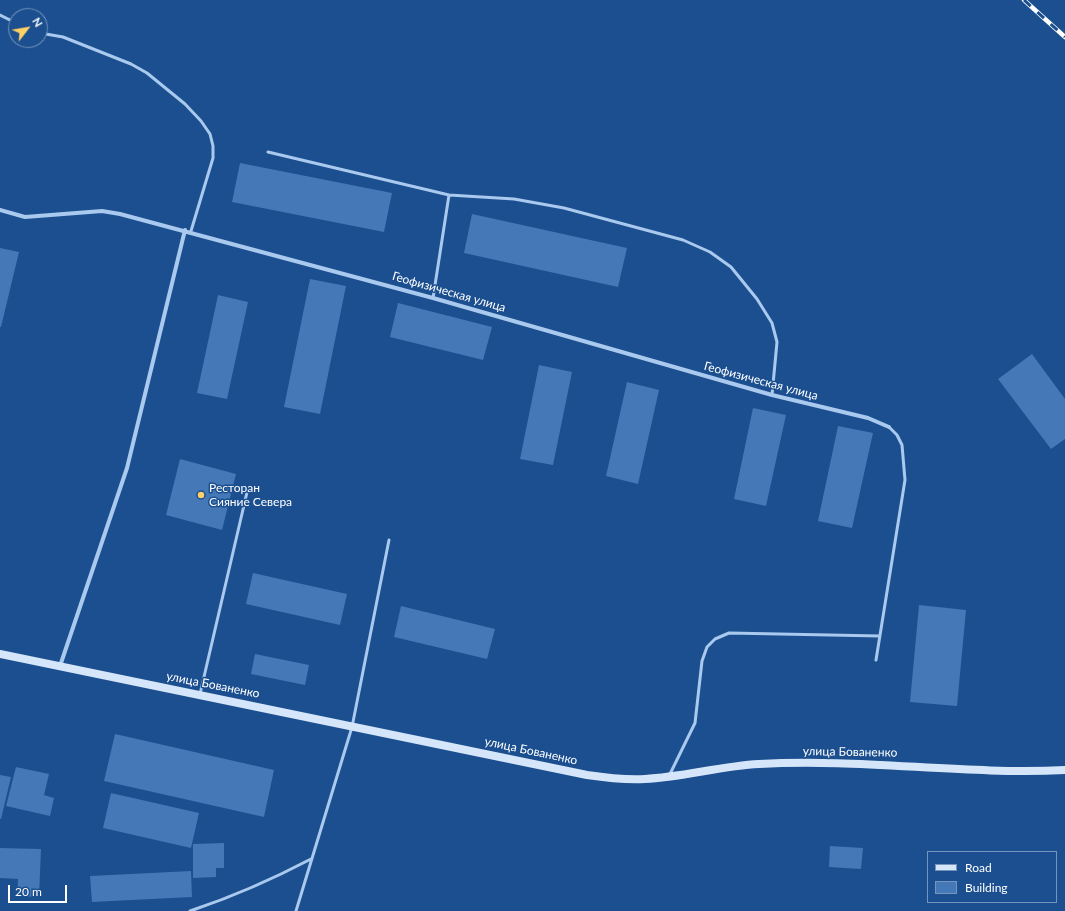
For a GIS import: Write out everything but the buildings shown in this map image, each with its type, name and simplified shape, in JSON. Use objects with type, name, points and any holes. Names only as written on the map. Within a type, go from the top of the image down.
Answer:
[{"type":"street","name":"Геофизическая улица","points":[[0,210],[25,217],[102,211],[120,214],[433,298],[772,395],[868,418],[889,427]]},
{"type":"street","points":[[60,666],[127,468],[184,230]]},
{"type":"street","name":"улица Бованенко","points":[[0,654],[616,780],[668,777],[758,764],[876,763],[960,769],[1034,772],[1065,770]]},
{"type":"lane","points":[[48,34],[63,37],[131,64],[166,87],[201,121],[210,134],[213,146],[213,158],[191,232]]},
{"type":"lane","points":[[268,152],[449,195],[514,199],[564,208],[683,240],[710,252],[731,267],[757,299],[772,323],[777,342],[772,395]]},
{"type":"lane","points":[[433,298],[449,195]]},
{"type":"lane","points":[[876,660],[905,480],[902,445],[897,435],[889,427]]},
{"type":"lane","points":[[200,696],[248,488]]},
{"type":"lane","points":[[296,911],[352,727],[390,540]]},
{"type":"lane","points":[[668,777],[695,723],[702,661],[707,647],[715,639],[729,633],[880,636]]},
{"type":"lane","points":[[190,911],[227,899],[254,888],[312,859]]},
{"type":"railway","points":[[1024,0],[1065,37]]},
{"type":"place","name":"Ресторан Сияние Севера","points":[[201,495]]}]
